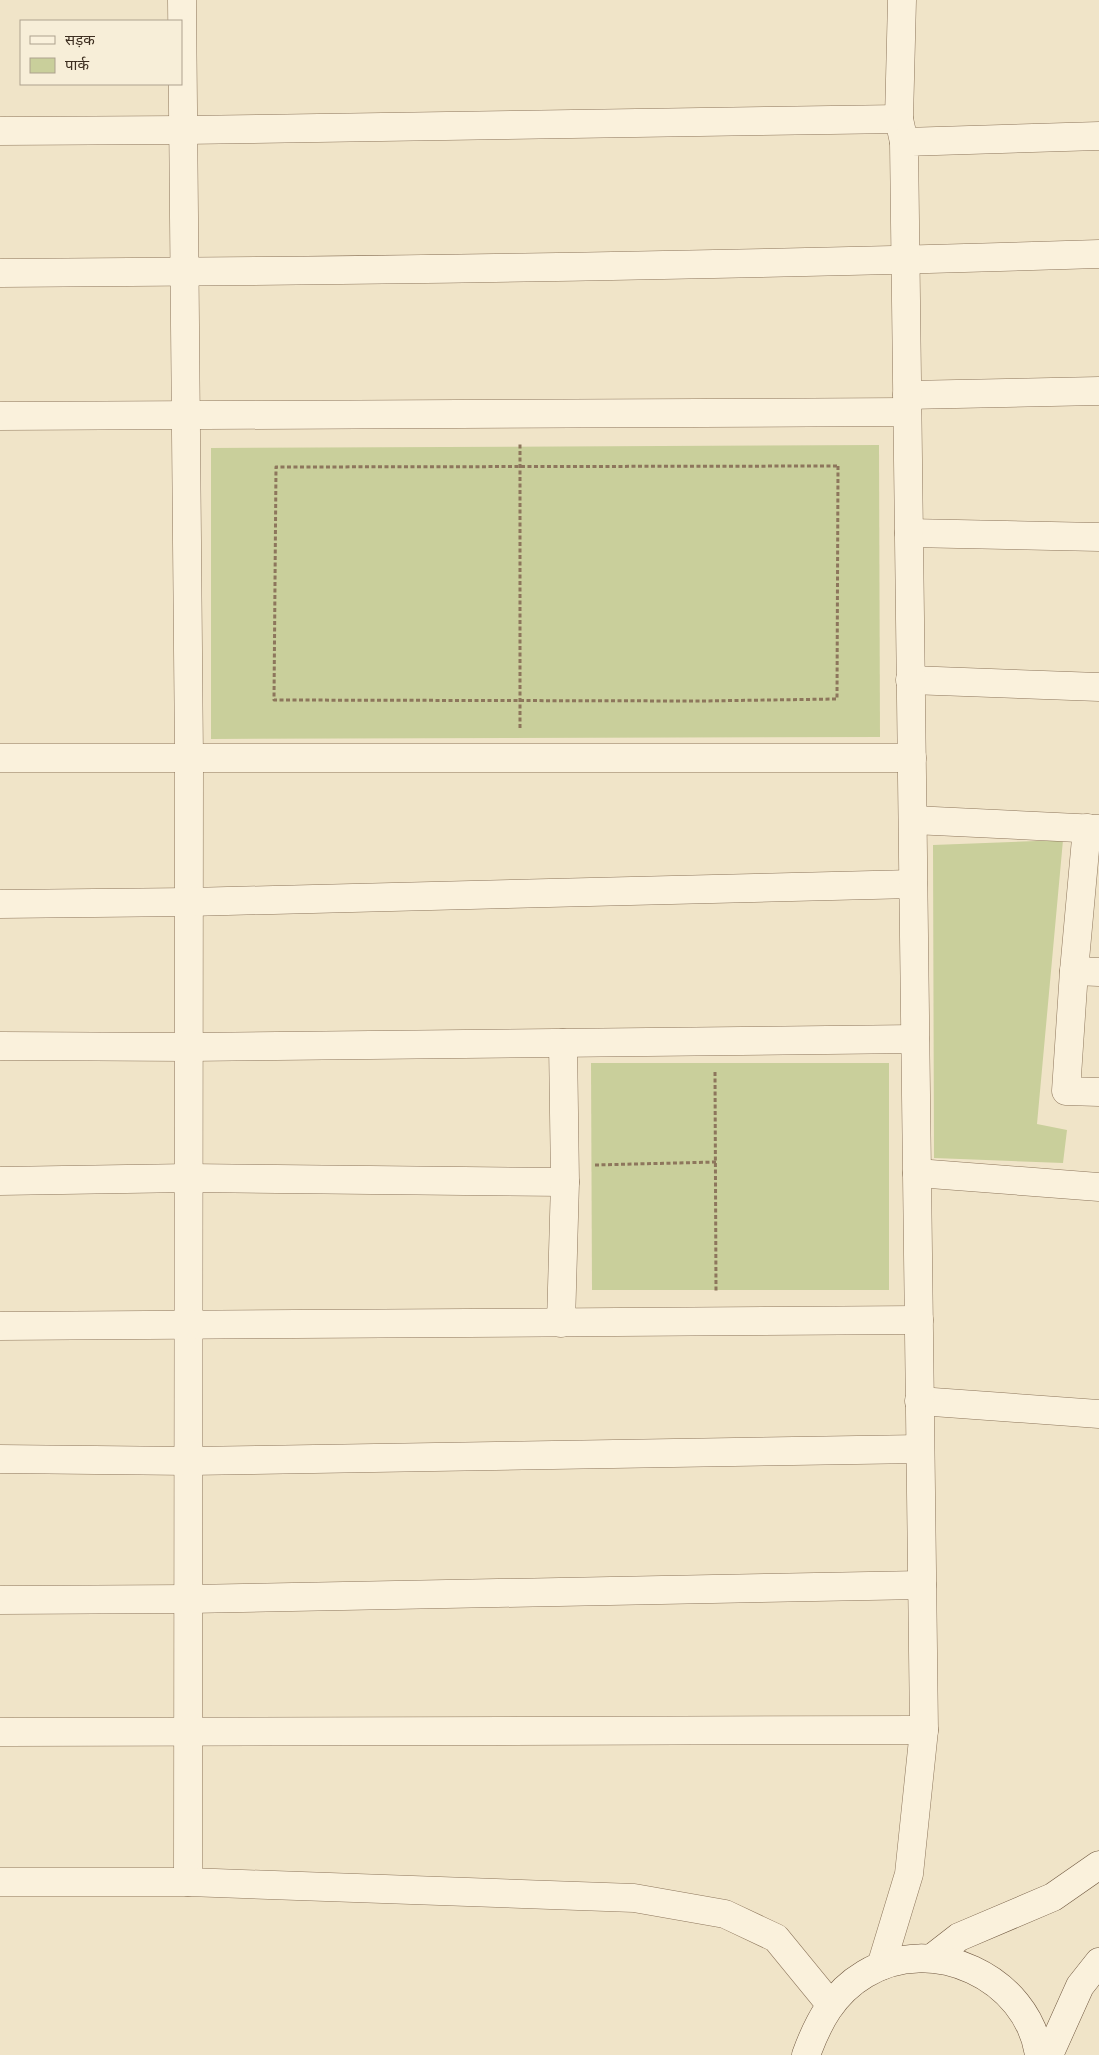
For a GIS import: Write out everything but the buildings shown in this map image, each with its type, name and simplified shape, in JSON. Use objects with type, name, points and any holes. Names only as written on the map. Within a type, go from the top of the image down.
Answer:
[{"type":"street","points":[[182,0],[189,758],[188,1882]]},
{"type":"street","points":[[881,1966],[909,1874],[924,1730],[913,820],[902,131],[902,0]]},
{"type":"street","points":[[0,131],[902,131],[1099,136]]},
{"type":"street","points":[[0,273],[185,272],[905,260],[1099,254]]},
{"type":"street","points":[[0,416],[520,414],[907,404],[1099,391]]},
{"type":"street","points":[[909,534],[1099,537]]},
{"type":"street","points":[[910,680],[1099,687]]},
{"type":"street","points":[[0,758],[912,758]]},
{"type":"street","points":[[913,820],[1093,828],[1086,971],[1066,1091],[1099,1092]]},
{"type":"street","points":[[0,904],[189,902],[913,884]]},
{"type":"street","points":[[0,1046],[189,1047],[915,1039]]},
{"type":"street","points":[[561,1323],[565,1174],[563,1043]]},
{"type":"street","points":[[917,1173],[1099,1187]]},
{"type":"street","points":[[0,1180],[565,1174]]},
{"type":"street","points":[[0,1326],[919,1320]]},
{"type":"street","points":[[919,1401],[1099,1414]]},
{"type":"street","points":[[0,1458],[189,1461],[920,1450]]},
{"type":"street","points":[[0,1600],[189,1599],[922,1585]]},
{"type":"street","points":[[0,1732],[924,1730]]},
{"type":"street","points":[[932,1958],[959,1937],[1053,1897],[1099,1865]]},
{"type":"street","points":[[0,1882],[188,1882],[634,1898],[725,1914],[776,1938],[830,2004]]},
{"type":"street","points":[[808,2050],[819,2022],[830,2004],[848,1986],[865,1973],[881,1966],[905,1960],[932,1958],[959,1964],[984,1974],[1002,1988],[1016,2003],[1028,2022],[1039,2055]]},
{"type":"street","points":[[1048,2055],[1080,1986],[1099,1962]]},
{"type":"path","points":[[520,414],[520,758]]},
{"type":"path","points":[[838,466],[838,699],[702,702],[520,701],[274,700],[276,467],[838,466]]},
{"type":"path","points":[[715,1041],[716,1321]]},
{"type":"path","points":[[565,1174],[716,1162]]},
{"type":"green space","points":[[879,445],[880,737],[211,739],[211,448]]},
{"type":"green space","points":[[1063,840],[1037,1124],[1067,1130],[1063,1163],[934,1158],[933,845]]},
{"type":"green space","points":[[591,1063],[889,1063],[889,1290],[592,1290]]}]
